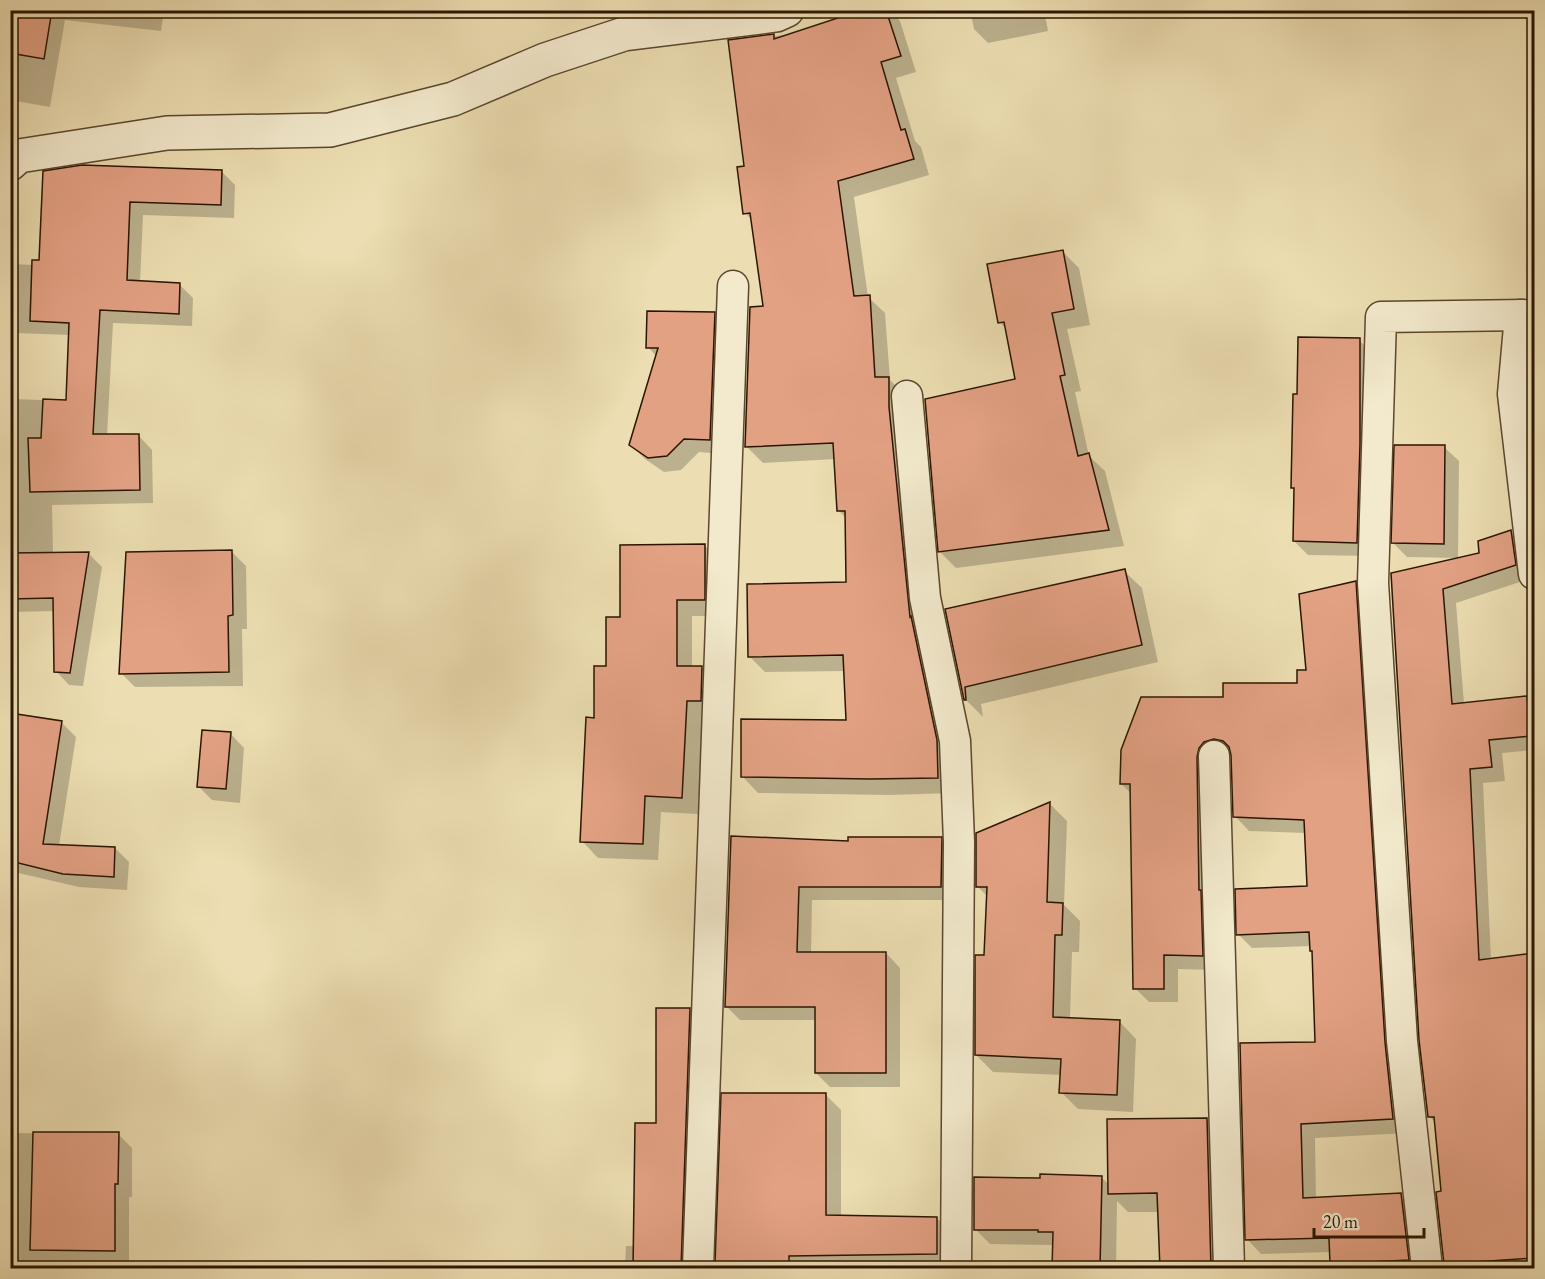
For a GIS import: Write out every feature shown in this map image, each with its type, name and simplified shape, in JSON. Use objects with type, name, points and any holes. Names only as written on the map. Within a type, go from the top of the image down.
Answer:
[{"type":"street","points":[[10,164],[19,156],[167,133],[330,130],[453,99],[545,60],[624,34],[776,15],[787,10]]},
{"type":"street","points":[[698,1269],[733,286]]},
{"type":"street","points":[[1427,1269],[1402,1041],[1373,583],[1381,317],[1527,315],[1513,394],[1534,574]]},
{"type":"street","points":[[907,396],[925,598],[955,741],[959,842],[956,1269]]},
{"type":"street","points":[[1214,756],[1229,1269]]},
{"type":"building","points":[[10,10],[52,10],[44,59],[10,53]]},
{"type":"building","points":[[862,10],[886,10],[901,56],[881,62],[901,130],[905,129],[914,159],[838,181],[854,296],[870,295],[875,377],[889,377],[889,407],[910,617],[937,740],[938,778],[741,777],[741,719],[846,720],[843,655],[748,657],[747,584],[846,582],[845,511],[837,511],[833,443],[745,447],[750,307],[763,306],[750,213],[743,214],[737,167],[744,166],[728,40],[774,34],[774,39]]},
{"type":"building","points":[[82,165],[222,170],[221,205],[130,202],[127,280],[180,283],[179,314],[100,310],[93,434],[139,434],[140,490],[30,492],[28,438],[41,438],[43,399],[66,400],[69,323],[30,321],[32,260],[39,260],[43,171]]},
{"type":"building","points":[[1063,250],[1074,309],[1052,313],[1065,375],[1060,376],[1078,456],[1089,453],[1109,530],[938,552],[925,399],[1015,379],[1004,322],[998,323],[987,264]]},
{"type":"building","points":[[647,311],[715,312],[710,440],[684,439],[667,456],[648,458],[629,445],[658,348],[646,348]]},
{"type":"building","points":[[1298,337],[1360,338],[1357,543],[1293,541],[1294,488],[1291,488],[1293,394],[1297,394]]},
{"type":"building","points":[[1394,445],[1445,445],[1444,544],[1391,543]]},
{"type":"building","points":[[1511,530],[1516,565],[1443,589],[1452,704],[1527,696],[1531,736],[1489,740],[1492,767],[1470,769],[1479,960],[1534,953],[1534,1258],[1444,1264],[1436,1192],[1441,1191],[1434,1117],[1428,1117],[1419,1040],[1391,573],[1479,553],[1478,541]]},
{"type":"building","points":[[705,544],[705,600],[677,600],[677,666],[702,666],[701,701],[687,701],[682,798],[645,796],[643,844],[580,842],[586,717],[594,718],[594,666],[606,666],[606,617],[620,617],[620,545]]},
{"type":"building","points":[[232,550],[233,615],[228,616],[229,672],[119,674],[126,552]]},
{"type":"building","points":[[89,552],[70,673],[54,672],[53,598],[10,599],[10,553]]},
{"type":"building","points":[[1125,569],[1142,645],[965,687],[966,700],[964,700],[945,609]]},
{"type":"building","points":[[1356,581],[1385,1042],[1393,1119],[1301,1124],[1303,1198],[1401,1193],[1409,1260],[1330,1264],[1329,1238],[1245,1240],[1240,1043],[1315,1042],[1312,951],[1310,951],[1309,932],[1236,935],[1235,889],[1307,886],[1304,820],[1233,817],[1229,747],[1223,741],[1214,739],[1204,742],[1199,748],[1197,757],[1199,890],[1201,890],[1203,956],[1164,955],[1164,989],[1133,989],[1130,784],[1120,784],[1121,750],[1141,697],[1223,697],[1223,683],[1297,683],[1297,670],[1306,670],[1299,594]]},
{"type":"building","points":[[10,713],[62,721],[43,844],[115,847],[114,877],[63,874],[10,861]]},
{"type":"building","points":[[202,730],[231,732],[226,789],[197,787]]},
{"type":"building","points":[[1050,802],[1047,902],[1063,903],[1062,935],[1055,935],[1053,1017],[1120,1020],[1117,1095],[1059,1093],[1061,1059],[975,1055],[975,955],[984,955],[987,887],[976,887],[976,833]]},
{"type":"building","points":[[731,836],[848,841],[848,837],[942,837],[941,887],[799,887],[797,952],[886,952],[886,1073],[815,1073],[815,1007],[725,1007]]},
{"type":"building","points":[[656,1008],[690,1008],[681,1269],[633,1269],[635,1123],[656,1123]]},
{"type":"building","points":[[721,1093],[826,1093],[826,1215],[937,1217],[937,1254],[789,1256],[789,1262],[715,1263]]},
{"type":"building","points":[[1207,1118],[1211,1269],[1160,1269],[1157,1193],[1108,1194],[1107,1119]]},
{"type":"building","points":[[33,1132],[119,1132],[118,1184],[115,1184],[115,1251],[30,1250]]},
{"type":"building","points":[[1040,1174],[1102,1176],[1100,1269],[1052,1269],[1053,1232],[974,1230],[974,1177],[1040,1178]]}]
